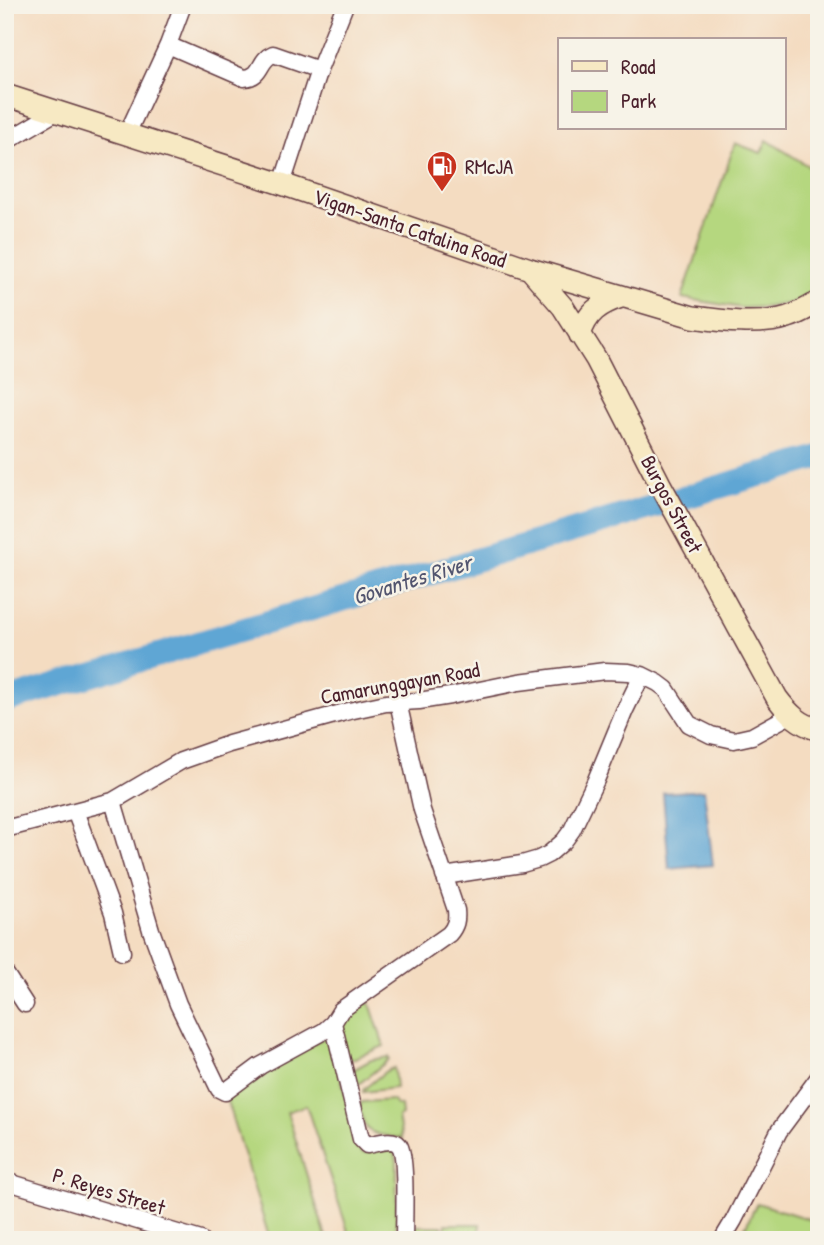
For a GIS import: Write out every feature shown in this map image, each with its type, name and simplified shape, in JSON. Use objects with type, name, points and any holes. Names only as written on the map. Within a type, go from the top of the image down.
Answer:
[{"type":"main road","name":"Vigan-Santa Catalina Road","points":[[5,95],[282,184],[530,269],[693,317],[753,322],[788,317],[819,302]]},
{"type":"main road","name":"Burgos Street","points":[[530,269],[563,307],[596,359],[765,679],[790,715],[798,722],[819,730]]},
{"type":"main road","points":[[580,335],[584,322],[595,309],[606,301],[621,297]]},
{"type":"street","points":[[127,134],[168,45],[183,5]]},
{"type":"street","points":[[282,184],[319,70],[345,5]]},
{"type":"street","points":[[168,45],[247,79],[256,75],[272,54],[319,70]]},
{"type":"street","points":[[5,142],[56,112]]},
{"type":"street","name":"Camarunggayan Road","points":[[5,829],[113,800],[181,761],[349,710],[450,696],[519,682],[593,672],[617,671],[642,675],[666,689],[689,724],[711,735],[734,740],[762,732],[790,715]]},
{"type":"street","points":[[444,876],[522,864],[549,854],[565,841],[596,780],[642,675]]},
{"type":"street","points":[[113,800],[151,930],[178,1004],[219,1089],[225,1091],[260,1066],[324,1031],[334,1023],[341,1010],[453,930],[457,916],[422,810],[398,702]]},
{"type":"street","points":[[75,811],[113,913],[122,952]]},
{"type":"street","points":[[5,973],[25,1004]]},
{"type":"street","points":[[334,1023],[361,1139],[367,1145],[396,1142],[402,1150],[404,1240]]},
{"type":"street","points":[[722,1240],[779,1131],[819,1077]]},
{"type":"street","name":"P. Reyes Street","points":[[5,1181],[201,1240]]},
{"type":"green space","points":[[767,140],[819,173],[819,293],[799,302],[742,308],[682,298],[735,143],[761,153]]},
{"type":"green space","points":[[369,1000],[384,1046],[350,1060],[345,1054],[339,1023]]},
{"type":"green space","points":[[329,1034],[361,1151],[363,1153],[391,1148],[395,1151],[396,1240],[351,1240],[306,1105],[287,1112],[327,1240],[270,1240],[225,1095]]},
{"type":"green space","points":[[388,1057],[386,1062],[355,1087],[351,1071],[371,1060]]},
{"type":"green space","points":[[394,1068],[396,1088],[363,1092],[386,1071]]},
{"type":"green space","points":[[392,1100],[401,1106],[402,1115],[398,1117],[402,1139],[372,1132],[361,1117],[359,1106],[362,1102]]},
{"type":"green space","points":[[757,1203],[818,1222],[815,1240],[739,1240]]},
{"type":"green space","points":[[446,1224],[480,1224],[478,1240],[444,1240]]},
{"type":"green space","points":[[410,1226],[442,1226],[441,1240],[410,1240]]},
{"type":"water","points":[[704,790],[713,865],[669,869],[663,793]]},
{"type":"waterway","name":"Govantes River","points":[[5,701],[819,457]]},
{"type":"place","name":"RMcJA","points":[[442,193]]}]
